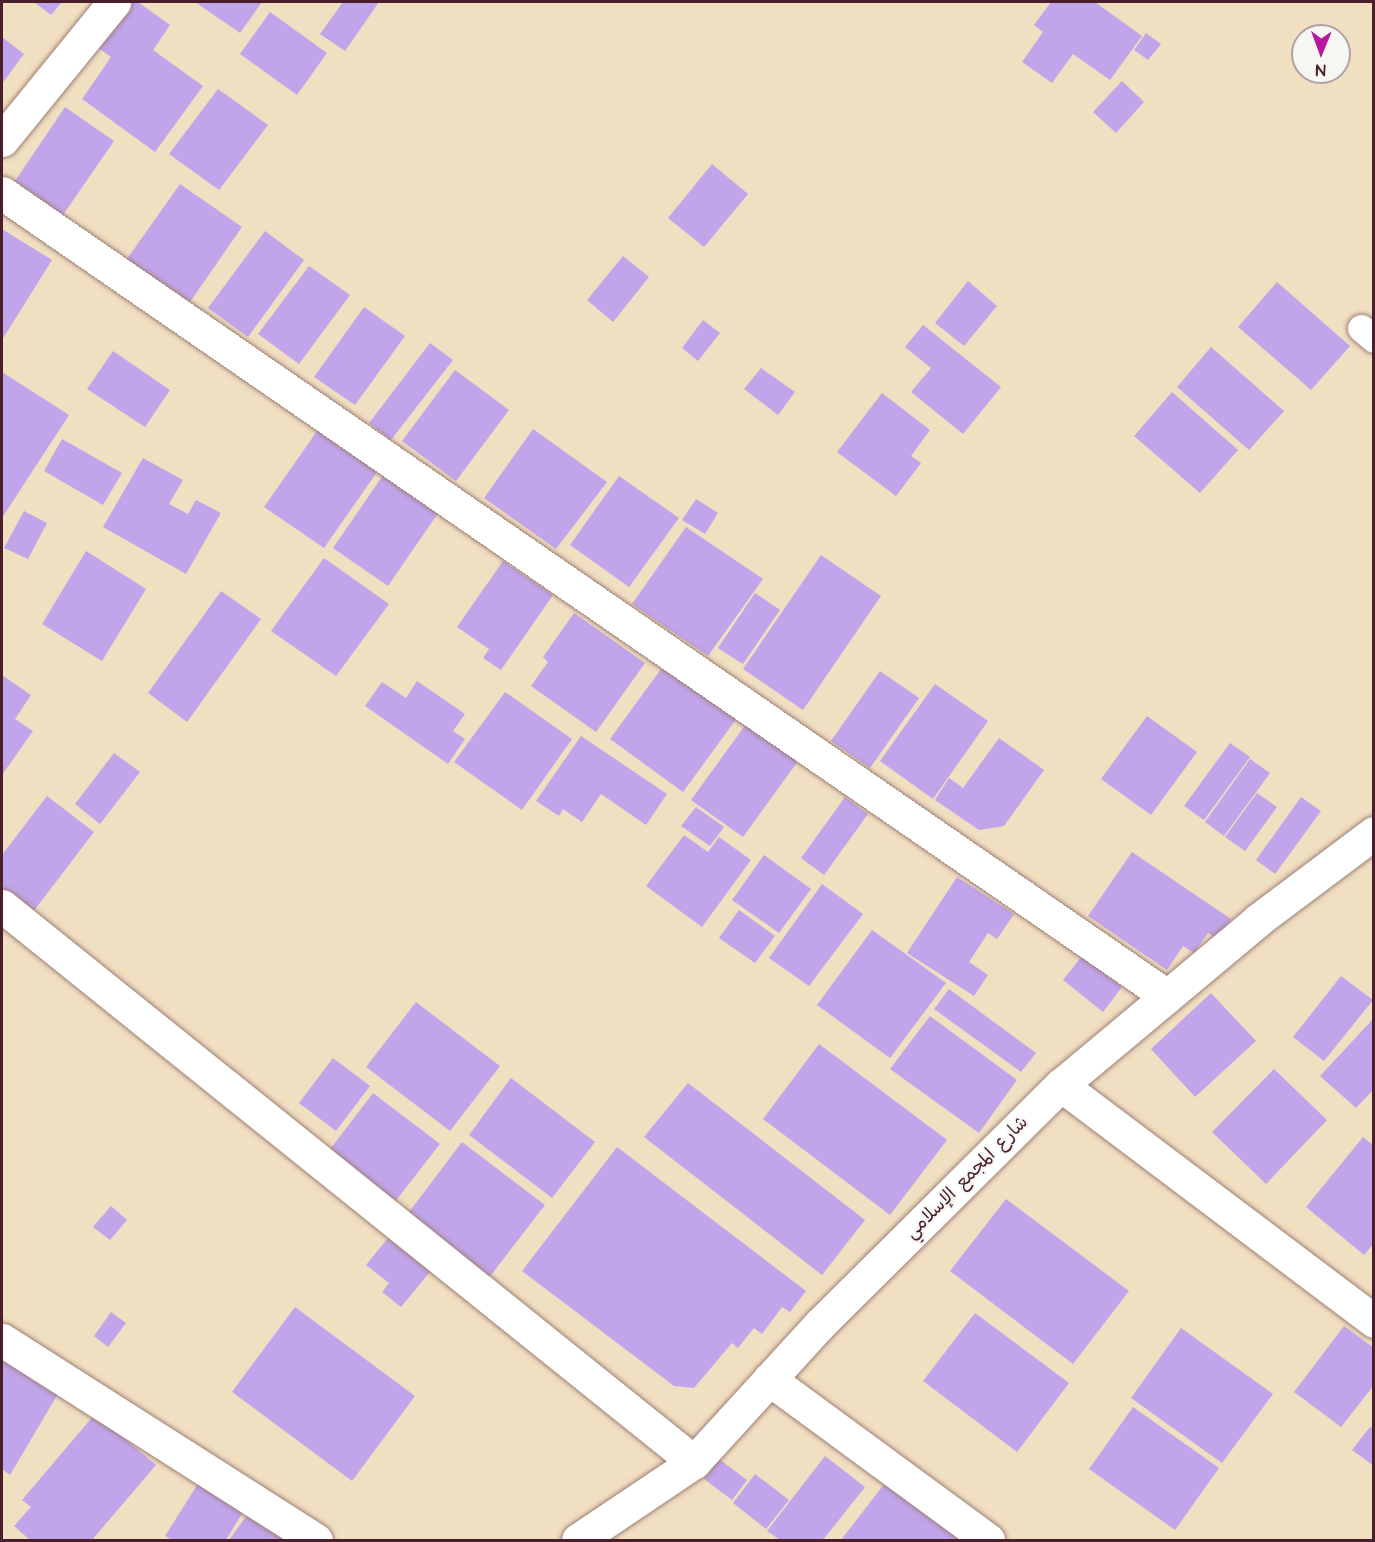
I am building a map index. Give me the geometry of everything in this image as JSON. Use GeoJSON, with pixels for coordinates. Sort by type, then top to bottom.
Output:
{"type":"FeatureCollection","features":[{"type":"Feature","properties":{"kind":"street"},"geometry":{"type":"LineString","coordinates":[[2,140],[114,2]]}},
{"type":"Feature","properties":{"kind":"street"},"geometry":{"type":"LineString","coordinates":[[2,194],[1167,996]]}},
{"type":"Feature","properties":{"kind":"street","name":"شارع المجمع الإسلامي"},"geometry":{"type":"LineString","coordinates":[[578,1540],[694,1462],[769,1379],[1061,1086],[1258,920],[1374,833]]}},
{"type":"Feature","properties":{"kind":"street"},"geometry":{"type":"LineString","coordinates":[[2,906],[694,1462]]}},
{"type":"Feature","properties":{"kind":"street"},"geometry":{"type":"LineString","coordinates":[[1061,1086],[1374,1321]]}},
{"type":"Feature","properties":{"kind":"street"},"geometry":{"type":"LineString","coordinates":[[2,1340],[316,1540]]}},
{"type":"Feature","properties":{"kind":"street"},"geometry":{"type":"LineString","coordinates":[[769,1379],[988,1540]]}},
{"type":"Feature","properties":{"kind":"building"},"geometry":{"type":"Polygon","coordinates":[[[34,2],[62,2],[51,15],[34,2]]]}},
{"type":"Feature","properties":{"kind":"building"},"geometry":{"type":"Polygon","coordinates":[[[130,2],[138,2],[170,25],[153,50],[203,86],[155,152],[82,99],[111,57],[97,47],[130,2]]]}},
{"type":"Feature","properties":{"kind":"building"},"geometry":{"type":"Polygon","coordinates":[[[195,2],[262,2],[240,33],[195,2]]]}},
{"type":"Feature","properties":{"kind":"building"},"geometry":{"type":"Polygon","coordinates":[[[343,2],[379,2],[345,51],[320,34],[343,2]]]}},
{"type":"Feature","properties":{"kind":"building"},"geometry":{"type":"Polygon","coordinates":[[[1051,2],[1095,2],[1142,36],[1110,80],[1073,54],[1052,83],[1022,62],[1043,32],[1034,25],[1051,2]]]}},
{"type":"Feature","properties":{"kind":"building"},"geometry":{"type":"Polygon","coordinates":[[[270,12],[327,53],[297,95],[240,54],[270,12]]]}},
{"type":"Feature","properties":{"kind":"building"},"geometry":{"type":"Polygon","coordinates":[[[1146,33],[1161,44],[1148,60],[1134,50],[1146,33]]]}},
{"type":"Feature","properties":{"kind":"building"},"geometry":{"type":"Polygon","coordinates":[[[2,37],[24,54],[2,84],[2,37]]]}},
{"type":"Feature","properties":{"kind":"building"},"geometry":{"type":"Polygon","coordinates":[[[1122,81],[1144,102],[1116,133],[1093,112],[1122,81]]]}},
{"type":"Feature","properties":{"kind":"building"},"geometry":{"type":"Polygon","coordinates":[[[218,89],[268,125],[219,190],[169,154],[218,89]]]}},
{"type":"Feature","properties":{"kind":"building"},"geometry":{"type":"Polygon","coordinates":[[[65,107],[114,141],[63,215],[15,181],[65,107]]]}},
{"type":"Feature","properties":{"kind":"building"},"geometry":{"type":"Polygon","coordinates":[[[712,164],[748,194],[704,247],[668,218],[712,164]]]}},
{"type":"Feature","properties":{"kind":"building"},"geometry":{"type":"Polygon","coordinates":[[[180,184],[242,227],[190,302],[127,259],[180,184]]]}},
{"type":"Feature","properties":{"kind":"building"},"geometry":{"type":"Polygon","coordinates":[[[2,229],[52,260],[2,340],[2,229]]]}},
{"type":"Feature","properties":{"kind":"building"},"geometry":{"type":"Polygon","coordinates":[[[265,231],[304,260],[248,337],[208,308],[265,231]]]}},
{"type":"Feature","properties":{"kind":"building"},"geometry":{"type":"Polygon","coordinates":[[[623,256],[649,277],[613,322],[587,300],[623,256]]]}},
{"type":"Feature","properties":{"kind":"building"},"geometry":{"type":"Polygon","coordinates":[[[309,266],[350,295],[299,364],[258,334],[309,266]]]}},
{"type":"Feature","properties":{"kind":"building"},"geometry":{"type":"Polygon","coordinates":[[[968,281],[997,306],[964,346],[935,323],[968,281]]]}},
{"type":"Feature","properties":{"kind":"building"},"geometry":{"type":"Polygon","coordinates":[[[1277,282],[1350,346],[1311,390],[1238,327],[1277,282]]]}},
{"type":"Feature","properties":{"kind":"building"},"geometry":{"type":"Polygon","coordinates":[[[364,307],[405,336],[355,405],[314,377],[364,307]]]}},
{"type":"Feature","properties":{"kind":"building"},"geometry":{"type":"Polygon","coordinates":[[[703,320],[720,333],[698,361],[682,348],[703,320]]]}},
{"type":"Feature","properties":{"kind":"building"},"geometry":{"type":"Polygon","coordinates":[[[923,325],[1001,387],[963,434],[911,392],[931,368],[905,347],[923,325]]]}},
{"type":"Feature","properties":{"kind":"building"},"geometry":{"type":"Polygon","coordinates":[[[430,343],[453,360],[391,440],[369,423],[430,343]]]}},
{"type":"Feature","properties":{"kind":"building"},"geometry":{"type":"Polygon","coordinates":[[[1211,347],[1284,411],[1249,450],[1177,387],[1211,347]]]}},
{"type":"Feature","properties":{"kind":"building"},"geometry":{"type":"Polygon","coordinates":[[[113,351],[170,390],[145,427],[87,389],[113,351]]]}},
{"type":"Feature","properties":{"kind":"building"},"geometry":{"type":"Polygon","coordinates":[[[761,368],[795,392],[778,415],[744,389],[761,368]]]}},
{"type":"Feature","properties":{"kind":"building"},"geometry":{"type":"Polygon","coordinates":[[[455,370],[509,410],[456,481],[402,441],[455,370]]]}},
{"type":"Feature","properties":{"kind":"building"},"geometry":{"type":"Polygon","coordinates":[[[2,372],[69,415],[2,518],[2,372]]]}},
{"type":"Feature","properties":{"kind":"building"},"geometry":{"type":"Polygon","coordinates":[[[1172,392],[1238,450],[1200,493],[1134,436],[1172,392]]]}},
{"type":"Feature","properties":{"kind":"building"},"geometry":{"type":"Polygon","coordinates":[[[882,393],[930,430],[911,456],[921,463],[896,496],[837,452],[882,393]]]}},
{"type":"Feature","properties":{"kind":"building"},"geometry":{"type":"Polygon","coordinates":[[[322,424],[382,465],[324,548],[264,507],[322,424]]]}},
{"type":"Feature","properties":{"kind":"building"},"geometry":{"type":"Polygon","coordinates":[[[533,429],[607,482],[556,549],[484,498],[533,429]]]}},
{"type":"Feature","properties":{"kind":"building"},"geometry":{"type":"Polygon","coordinates":[[[62,439],[122,473],[103,505],[44,471],[62,439]]]}},
{"type":"Feature","properties":{"kind":"building"},"geometry":{"type":"Polygon","coordinates":[[[143,458],[183,480],[169,504],[188,514],[196,500],[221,513],[186,574],[103,527],[143,458]]]}},
{"type":"Feature","properties":{"kind":"building"},"geometry":{"type":"Polygon","coordinates":[[[388,468],[443,506],[388,586],[333,548],[388,468]]]}},
{"type":"Feature","properties":{"kind":"building"},"geometry":{"type":"Polygon","coordinates":[[[619,476],[679,518],[629,587],[570,545],[619,476]]]}},
{"type":"Feature","properties":{"kind":"building"},"geometry":{"type":"Polygon","coordinates":[[[696,499],[718,513],[705,534],[682,520],[696,499]]]}},
{"type":"Feature","properties":{"kind":"building"},"geometry":{"type":"Polygon","coordinates":[[[24,511],[47,523],[28,559],[4,548],[24,511]]]}},
{"type":"Feature","properties":{"kind":"building"},"geometry":{"type":"Polygon","coordinates":[[[686,527],[763,579],[708,656],[632,604],[686,527]]]}},
{"type":"Feature","properties":{"kind":"building"},"geometry":{"type":"Polygon","coordinates":[[[86,551],[146,589],[102,661],[42,624],[86,551]]]}},
{"type":"Feature","properties":{"kind":"building"},"geometry":{"type":"Polygon","coordinates":[[[821,555],[881,596],[803,710],[743,669],[821,555]]]}},
{"type":"Feature","properties":{"kind":"building"},"geometry":{"type":"Polygon","coordinates":[[[324,558],[389,604],[336,676],[271,631],[324,558]]]}},
{"type":"Feature","properties":{"kind":"building"},"geometry":{"type":"Polygon","coordinates":[[[503,561],[553,595],[501,670],[483,658],[489,649],[457,627],[503,561]]]}},
{"type":"Feature","properties":{"kind":"building"},"geometry":{"type":"Polygon","coordinates":[[[221,591],[261,619],[187,722],[148,693],[221,591]]]}},
{"type":"Feature","properties":{"kind":"building"},"geometry":{"type":"Polygon","coordinates":[[[755,593],[780,610],[743,664],[718,648],[755,593]]]}},
{"type":"Feature","properties":{"kind":"building"},"geometry":{"type":"Polygon","coordinates":[[[574,613],[645,663],[596,732],[531,686],[548,662],[543,657],[574,613]]]}},
{"type":"Feature","properties":{"kind":"building"},"geometry":{"type":"Polygon","coordinates":[[[664,665],[737,718],[683,792],[610,739],[664,665]]]}},
{"type":"Feature","properties":{"kind":"building"},"geometry":{"type":"Polygon","coordinates":[[[880,671],[919,698],[870,768],[831,741],[880,671]]]}},
{"type":"Feature","properties":{"kind":"building"},"geometry":{"type":"Polygon","coordinates":[[[2,675],[31,695],[15,719],[33,731],[2,775],[2,675]]]}},
{"type":"Feature","properties":{"kind":"building"},"geometry":{"type":"Polygon","coordinates":[[[417,681],[465,714],[453,731],[465,739],[448,764],[365,706],[382,682],[406,698],[417,681]]]}},
{"type":"Feature","properties":{"kind":"building"},"geometry":{"type":"Polygon","coordinates":[[[935,684],[988,721],[933,799],[880,761],[935,684]]]}},
{"type":"Feature","properties":{"kind":"building"},"geometry":{"type":"Polygon","coordinates":[[[505,692],[572,739],[522,810],[454,762],[505,692]]]}},
{"type":"Feature","properties":{"kind":"building"},"geometry":{"type":"Polygon","coordinates":[[[1147,716],[1197,752],[1151,815],[1101,779],[1147,716]]]}},
{"type":"Feature","properties":{"kind":"building"},"geometry":{"type":"Polygon","coordinates":[[[749,720],[801,757],[743,837],[691,800],[749,720]]]}},
{"type":"Feature","properties":{"kind":"building"},"geometry":{"type":"Polygon","coordinates":[[[581,736],[667,794],[646,825],[601,794],[582,822],[563,809],[559,816],[536,801],[581,736]]]}},
{"type":"Feature","properties":{"kind":"building"},"geometry":{"type":"Polygon","coordinates":[[[999,738],[1044,770],[1004,826],[979,830],[935,800],[949,778],[963,788],[999,738]]]}},
{"type":"Feature","properties":{"kind":"building"},"geometry":{"type":"Polygon","coordinates":[[[1230,743],[1250,757],[1204,820],[1184,806],[1230,743]]]}},
{"type":"Feature","properties":{"kind":"building"},"geometry":{"type":"Polygon","coordinates":[[[114,753],[140,772],[100,824],[75,804],[114,753]]]}},
{"type":"Feature","properties":{"kind":"building"},"geometry":{"type":"Polygon","coordinates":[[[1250,759],[1270,773],[1224,836],[1205,822],[1250,759]]]}},
{"type":"Feature","properties":{"kind":"building"},"geometry":{"type":"Polygon","coordinates":[[[1257,793],[1277,807],[1245,851],[1225,837],[1257,793]]]}},
{"type":"Feature","properties":{"kind":"building"},"geometry":{"type":"Polygon","coordinates":[[[47,796],[94,832],[33,912],[2,888],[2,855],[47,796]]]}},
{"type":"Feature","properties":{"kind":"building"},"geometry":{"type":"Polygon","coordinates":[[[845,797],[868,814],[824,875],[801,858],[845,797]]]}},
{"type":"Feature","properties":{"kind":"building"},"geometry":{"type":"Polygon","coordinates":[[[1301,797],[1321,811],[1275,874],[1256,860],[1301,797]]]}},
{"type":"Feature","properties":{"kind":"building"},"geometry":{"type":"Polygon","coordinates":[[[696,807],[724,827],[710,846],[681,826],[696,807]]]}},
{"type":"Feature","properties":{"kind":"building"},"geometry":{"type":"Polygon","coordinates":[[[684,835],[708,852],[719,837],[751,860],[702,927],[646,886],[684,835]]]}},
{"type":"Feature","properties":{"kind":"building"},"geometry":{"type":"Polygon","coordinates":[[[1132,852],[1231,919],[1218,939],[1208,933],[1194,953],[1183,946],[1167,970],[1088,916],[1132,852]]]}},
{"type":"Feature","properties":{"kind":"building"},"geometry":{"type":"Polygon","coordinates":[[[764,855],[811,889],[779,933],[732,900],[764,855]]]}},
{"type":"Feature","properties":{"kind":"building"},"geometry":{"type":"Polygon","coordinates":[[[957,877],[1014,914],[997,939],[988,933],[969,962],[988,975],[974,996],[907,953],[957,877]]]}},
{"type":"Feature","properties":{"kind":"building"},"geometry":{"type":"Polygon","coordinates":[[[822,884],[863,914],[809,986],[769,958],[822,884]]]}},
{"type":"Feature","properties":{"kind":"building"},"geometry":{"type":"Polygon","coordinates":[[[739,910],[775,936],[755,963],[719,938],[739,910]]]}},
{"type":"Feature","properties":{"kind":"building"},"geometry":{"type":"Polygon","coordinates":[[[872,930],[946,983],[890,1058],[817,1005],[872,930]]]}},
{"type":"Feature","properties":{"kind":"building"},"geometry":{"type":"Polygon","coordinates":[[[1082,956],[1122,987],[1103,1012],[1063,980],[1082,956]]]}},
{"type":"Feature","properties":{"kind":"building"},"geometry":{"type":"Polygon","coordinates":[[[1341,976],[1373,1000],[1324,1061],[1293,1037],[1341,976]]]}},
{"type":"Feature","properties":{"kind":"building"},"geometry":{"type":"Polygon","coordinates":[[[949,989],[1036,1053],[1021,1072],[934,1009],[949,989]]]}},
{"type":"Feature","properties":{"kind":"building"},"geometry":{"type":"Polygon","coordinates":[[[1211,993],[1256,1041],[1195,1097],[1151,1049],[1211,993]]]}},
{"type":"Feature","properties":{"kind":"building"},"geometry":{"type":"Polygon","coordinates":[[[416,1002],[500,1066],[450,1131],[366,1067],[416,1002]]]}},
{"type":"Feature","properties":{"kind":"building"},"geometry":{"type":"Polygon","coordinates":[[[930,1016],[1017,1080],[979,1133],[890,1069],[930,1016]]]}},
{"type":"Feature","properties":{"kind":"building"},"geometry":{"type":"Polygon","coordinates":[[[1374,1018],[1374,1089],[1356,1108],[1320,1076],[1374,1018]]]}},
{"type":"Feature","properties":{"kind":"building"},"geometry":{"type":"Polygon","coordinates":[[[819,1044],[947,1140],[890,1215],[763,1119],[819,1044]]]}},
{"type":"Feature","properties":{"kind":"building"},"geometry":{"type":"Polygon","coordinates":[[[333,1058],[370,1086],[336,1131],[299,1103],[333,1058]]]}},
{"type":"Feature","properties":{"kind":"building"},"geometry":{"type":"Polygon","coordinates":[[[1274,1069],[1327,1120],[1266,1184],[1212,1132],[1274,1069]]]}},
{"type":"Feature","properties":{"kind":"building"},"geometry":{"type":"Polygon","coordinates":[[[511,1078],[595,1142],[552,1198],[469,1135],[511,1078]]]}},
{"type":"Feature","properties":{"kind":"building"},"geometry":{"type":"Polygon","coordinates":[[[688,1083],[865,1220],[822,1275],[644,1137],[688,1083]]]}},
{"type":"Feature","properties":{"kind":"building"},"geometry":{"type":"Polygon","coordinates":[[[373,1093],[440,1144],[394,1203],[328,1152],[373,1093]]]}},
{"type":"Feature","properties":{"kind":"building"},"geometry":{"type":"Polygon","coordinates":[[[1363,1137],[1374,1146],[1374,1243],[1364,1255],[1306,1207],[1363,1137]]]}},
{"type":"Feature","properties":{"kind":"building"},"geometry":{"type":"Polygon","coordinates":[[[462,1142],[545,1205],[488,1279],[406,1216],[462,1142]]]}},
{"type":"Feature","properties":{"kind":"building"},"geometry":{"type":"Polygon","coordinates":[[[617,1147],[806,1291],[790,1312],[782,1307],[762,1334],[754,1328],[738,1348],[732,1343],[694,1388],[674,1386],[522,1271],[617,1147]]]}},
{"type":"Feature","properties":{"kind":"building"},"geometry":{"type":"Polygon","coordinates":[[[1006,1199],[1129,1291],[1073,1364],[950,1271],[1006,1199]]]}},
{"type":"Feature","properties":{"kind":"building"},"geometry":{"type":"Polygon","coordinates":[[[111,1206],[127,1220],[110,1240],[93,1227],[111,1206]]]}},
{"type":"Feature","properties":{"kind":"building"},"geometry":{"type":"Polygon","coordinates":[[[388,1238],[430,1272],[401,1307],[382,1292],[389,1283],[366,1265],[388,1238]]]}},
{"type":"Feature","properties":{"kind":"building"},"geometry":{"type":"Polygon","coordinates":[[[295,1307],[415,1396],[352,1481],[232,1392],[295,1307]]]}},
{"type":"Feature","properties":{"kind":"building"},"geometry":{"type":"Polygon","coordinates":[[[111,1312],[126,1323],[108,1347],[94,1336],[111,1312]]]}},
{"type":"Feature","properties":{"kind":"building"},"geometry":{"type":"Polygon","coordinates":[[[975,1313],[1069,1383],[1017,1452],[923,1381],[975,1313]]]}},
{"type":"Feature","properties":{"kind":"building"},"geometry":{"type":"Polygon","coordinates":[[[1344,1326],[1374,1348],[1374,1385],[1341,1427],[1294,1392],[1344,1326]]]}},
{"type":"Feature","properties":{"kind":"building"},"geometry":{"type":"Polygon","coordinates":[[[1181,1328],[1273,1394],[1222,1463],[1131,1398],[1181,1328]]]}},
{"type":"Feature","properties":{"kind":"building"},"geometry":{"type":"Polygon","coordinates":[[[2,1352],[62,1387],[10,1475],[2,1469],[2,1352]]]}},
{"type":"Feature","properties":{"kind":"building"},"geometry":{"type":"Polygon","coordinates":[[[1133,1407],[1219,1468],[1175,1530],[1089,1469],[1133,1407]]]}},
{"type":"Feature","properties":{"kind":"building"},"geometry":{"type":"Polygon","coordinates":[[[95,1414],[156,1465],[92,1540],[30,1540],[14,1526],[31,1507],[22,1500],[95,1414]]]}},
{"type":"Feature","properties":{"kind":"building"},"geometry":{"type":"Polygon","coordinates":[[[1370,1427],[1374,1429],[1374,1466],[1352,1450],[1370,1427]]]}},
{"type":"Feature","properties":{"kind":"building"},"geometry":{"type":"Polygon","coordinates":[[[825,1456],[865,1487],[823,1540],[780,1540],[767,1531],[825,1456]]]}},
{"type":"Feature","properties":{"kind":"building"},"geometry":{"type":"Polygon","coordinates":[[[719,1459],[747,1480],[732,1500],[704,1479],[719,1459]]]}},
{"type":"Feature","properties":{"kind":"building"},"geometry":{"type":"Polygon","coordinates":[[[755,1474],[789,1500],[766,1529],[733,1503],[755,1474]]]}},
{"type":"Feature","properties":{"kind":"building"},"geometry":{"type":"Polygon","coordinates":[[[201,1479],[246,1507],[226,1540],[172,1540],[165,1536],[201,1479]]]}},
{"type":"Feature","properties":{"kind":"building"},"geometry":{"type":"Polygon","coordinates":[[[885,1483],[962,1540],[841,1540],[885,1483]]]}},
{"type":"Feature","properties":{"kind":"building"},"geometry":{"type":"Polygon","coordinates":[[[255,1504],[306,1540],[229,1540],[255,1504]]]}}]}
